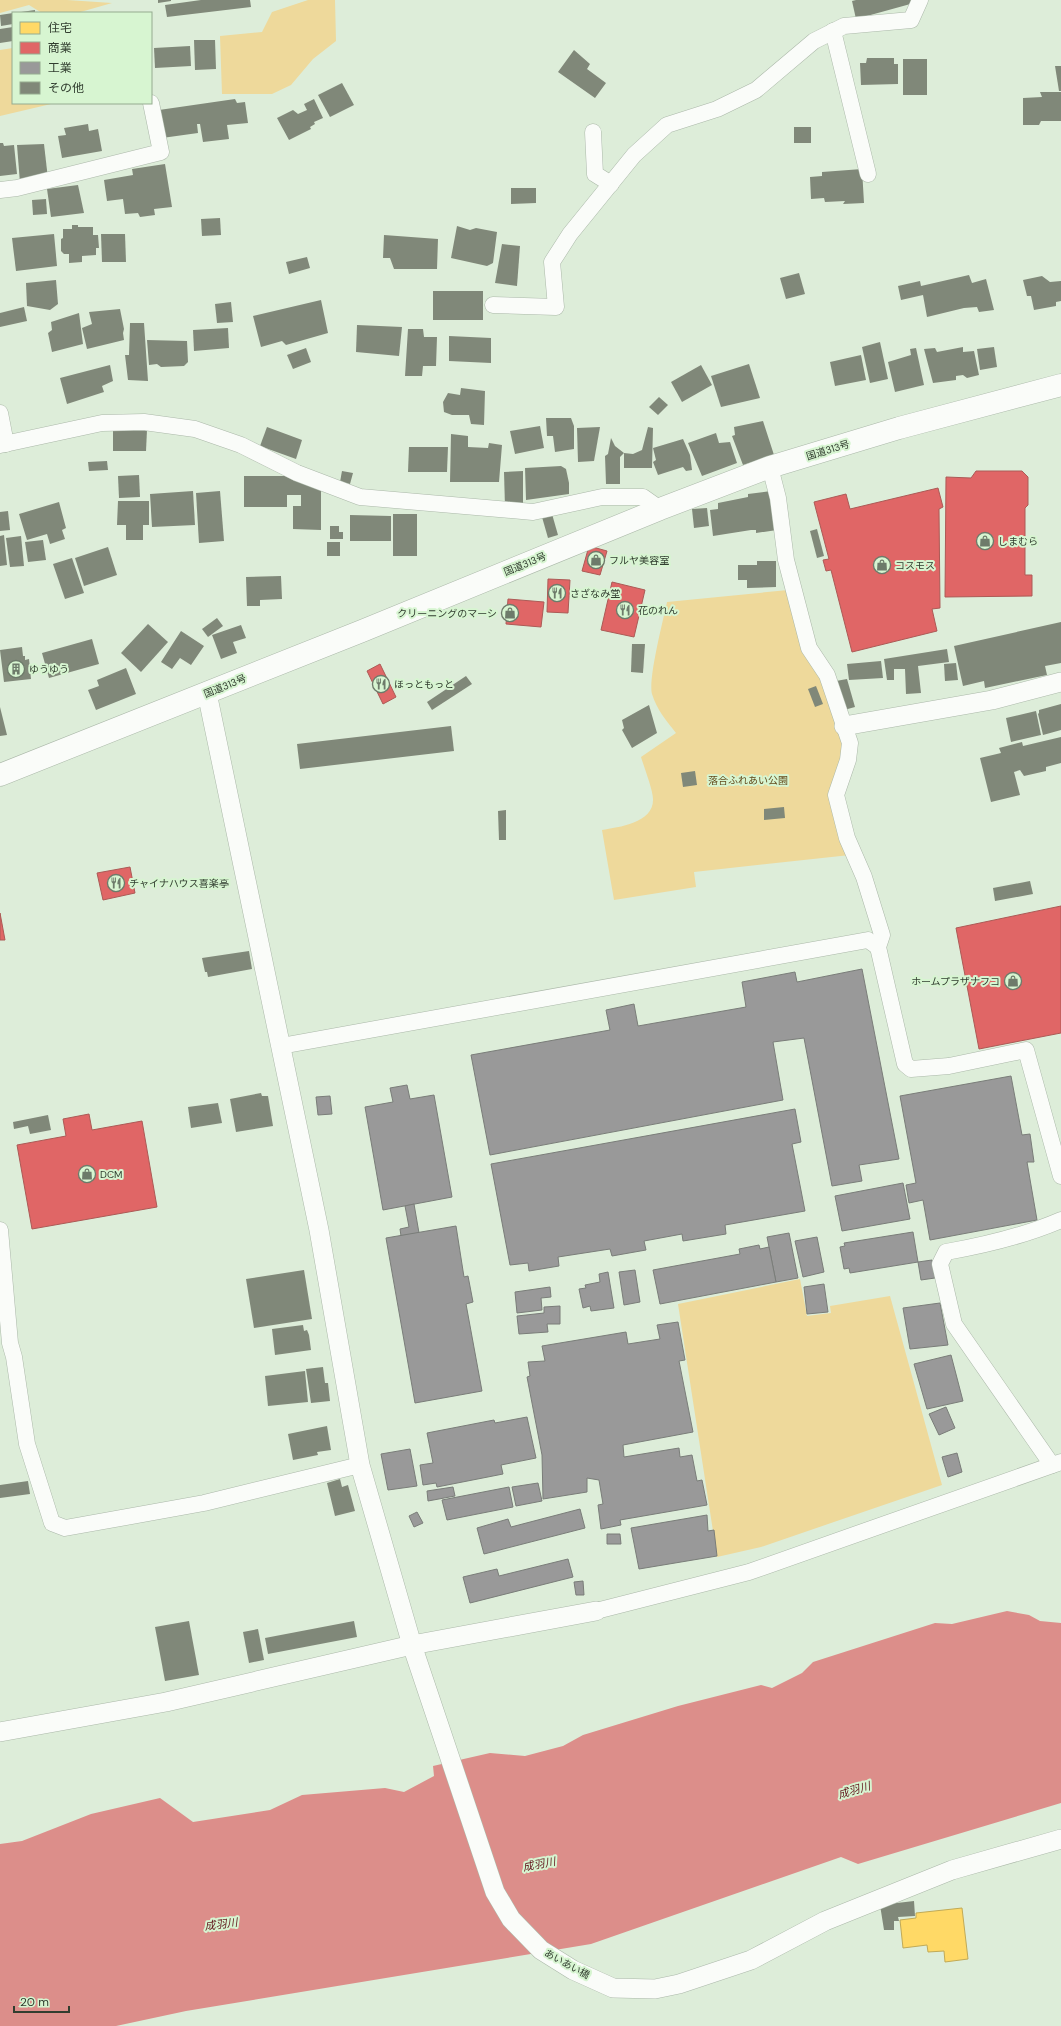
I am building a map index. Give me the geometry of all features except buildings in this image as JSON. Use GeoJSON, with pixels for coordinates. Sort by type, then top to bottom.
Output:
{"type":"FeatureCollection","features":[{"type":"Feature","properties":{"kind":"highway","name":"国道313号"},"geometry":{"type":"LineString","coordinates":[[0,775],[207,693],[660,509],[770,467],[898,428],[1061,385]]}},
{"type":"Feature","properties":{"kind":"street"},"geometry":{"type":"LineString","coordinates":[[493,305],[556,307],[552,262],[570,234],[634,155],[667,125],[717,109],[756,90],[814,41],[844,26],[911,20],[920,0]]}},
{"type":"Feature","properties":{"kind":"street"},"geometry":{"type":"LineString","coordinates":[[833,32],[868,174]]}},
{"type":"Feature","properties":{"kind":"street"},"geometry":{"type":"LineString","coordinates":[[0,190],[16,188],[161,152],[151,104]]}},
{"type":"Feature","properties":{"kind":"street"},"geometry":{"type":"LineString","coordinates":[[593,132],[595,174],[610,184]]}},
{"type":"Feature","properties":{"kind":"street"},"geometry":{"type":"LineString","coordinates":[[0,413],[3,445],[102,423],[144,422],[195,429],[241,445],[298,473],[360,496],[533,512],[602,496],[643,497],[660,509]]}},
{"type":"Feature","properties":{"kind":"street"},"geometry":{"type":"LineString","coordinates":[[770,467],[778,498],[786,560],[809,648],[827,675],[850,743],[848,760],[836,795],[847,838],[864,877],[882,935],[878,947],[905,1064],[911,1069],[949,1066],[1026,1050],[1061,1176]]}},
{"type":"Feature","properties":{"kind":"street"},"geometry":{"type":"LineString","coordinates":[[844,726],[992,700],[1061,682]]}},
{"type":"Feature","properties":{"kind":"street","name":"あいあい橋"},"geometry":{"type":"LineString","coordinates":[[207,693],[319,1230],[360,1465],[414,1652],[495,1892],[511,1919],[541,1950],[573,1970],[613,1988],[655,1988],[679,1984],[751,1960],[825,1921],[952,1870],[1061,1839]]}},
{"type":"Feature","properties":{"kind":"street"},"geometry":{"type":"LineString","coordinates":[[281,1046],[868,940],[878,947]]}},
{"type":"Feature","properties":{"kind":"street"},"geometry":{"type":"LineString","coordinates":[[0,1732],[166,1702],[414,1652],[596,1611],[749,1572],[1057,1463],[954,1324],[940,1264],[946,1252],[987,1245],[1042,1228],[1061,1220]]}},
{"type":"Feature","properties":{"kind":"street"},"geometry":{"type":"LineString","coordinates":[[0,1230],[10,1343],[14,1357],[27,1444],[52,1523],[65,1528],[152,1513],[204,1503],[360,1465]]}},
{"type":"Feature","properties":{"kind":"green space"},"geometry":{"type":"Polygon","coordinates":[[[0,0],[67,0],[112,3],[80,12],[40,12],[29,5],[0,13],[0,0]]]}},
{"type":"Feature","properties":{"kind":"green space"},"geometry":{"type":"Polygon","coordinates":[[[308,0],[335,0],[336,41],[313,59],[291,85],[272,94],[222,94],[220,36],[262,32],[272,12],[308,0]]]}},
{"type":"Feature","properties":{"kind":"green space"},"geometry":{"type":"Polygon","coordinates":[[[12,48],[12,104],[51,104],[0,116],[0,50],[12,48]]]}},
{"type":"Feature","properties":{"kind":"green space","name":"落合ふれあい公園"},"geometry":{"type":"Polygon","coordinates":[[[788,590],[844,740],[844,758],[833,792],[850,855],[694,872],[696,887],[614,900],[602,830],[626,825],[642,819],[648,814],[652,807],[653,795],[641,757],[676,733],[656,705],[651,687],[659,636],[667,602],[788,590]]]}},
{"type":"Feature","properties":{"kind":"green space"},"geometry":{"type":"Polygon","coordinates":[[[800,1279],[807,1316],[831,1313],[830,1306],[890,1296],[942,1485],[761,1547],[717,1557],[678,1304],[800,1279]]]}},
{"type":"Feature","properties":{"kind":"water","name":"成羽川"},"geometry":{"type":"Polygon","coordinates":[[[1007,1611],[1029,1615],[1040,1621],[1061,1623],[1061,1803],[858,1864],[841,1857],[591,1944],[186,2011],[116,2026],[0,2026],[0,1844],[22,1841],[91,1814],[160,1798],[193,1822],[270,1810],[302,1795],[385,1788],[404,1792],[434,1776],[433,1766],[490,1753],[525,1756],[563,1746],[583,1735],[678,1706],[761,1685],[772,1688],[802,1673],[813,1662],[935,1623],[952,1624],[1007,1611]]]}},
{"type":"Feature","properties":{"kind":"place","name":"しまむら"},"geometry":{"type":"Point","coordinates":[985,541]}},
{"type":"Feature","properties":{"kind":"place","name":"フルヤ美容室"},"geometry":{"type":"Point","coordinates":[596,560]}},
{"type":"Feature","properties":{"kind":"place","name":"コスモス"},"geometry":{"type":"Point","coordinates":[882,565]}},
{"type":"Feature","properties":{"kind":"place","name":"さざなみ堂"},"geometry":{"type":"Point","coordinates":[557,593]}},
{"type":"Feature","properties":{"kind":"place","name":"花のれん"},"geometry":{"type":"Point","coordinates":[625,610]}},
{"type":"Feature","properties":{"kind":"place","name":"クリーニングのマーシ"},"geometry":{"type":"Point","coordinates":[510,613]}},
{"type":"Feature","properties":{"kind":"place","name":"ゆうゆう"},"geometry":{"type":"Point","coordinates":[16,669]}},
{"type":"Feature","properties":{"kind":"place","name":"ほっともっと"},"geometry":{"type":"Point","coordinates":[381,684]}},
{"type":"Feature","properties":{"kind":"place","name":"チャイナハウス喜楽亭"},"geometry":{"type":"Point","coordinates":[116,883]}},
{"type":"Feature","properties":{"kind":"place","name":"ホームプラザナフコ"},"geometry":{"type":"Point","coordinates":[1013,981]}},
{"type":"Feature","properties":{"kind":"place","name":"DCM"},"geometry":{"type":"Point","coordinates":[87,1174]}}]}
